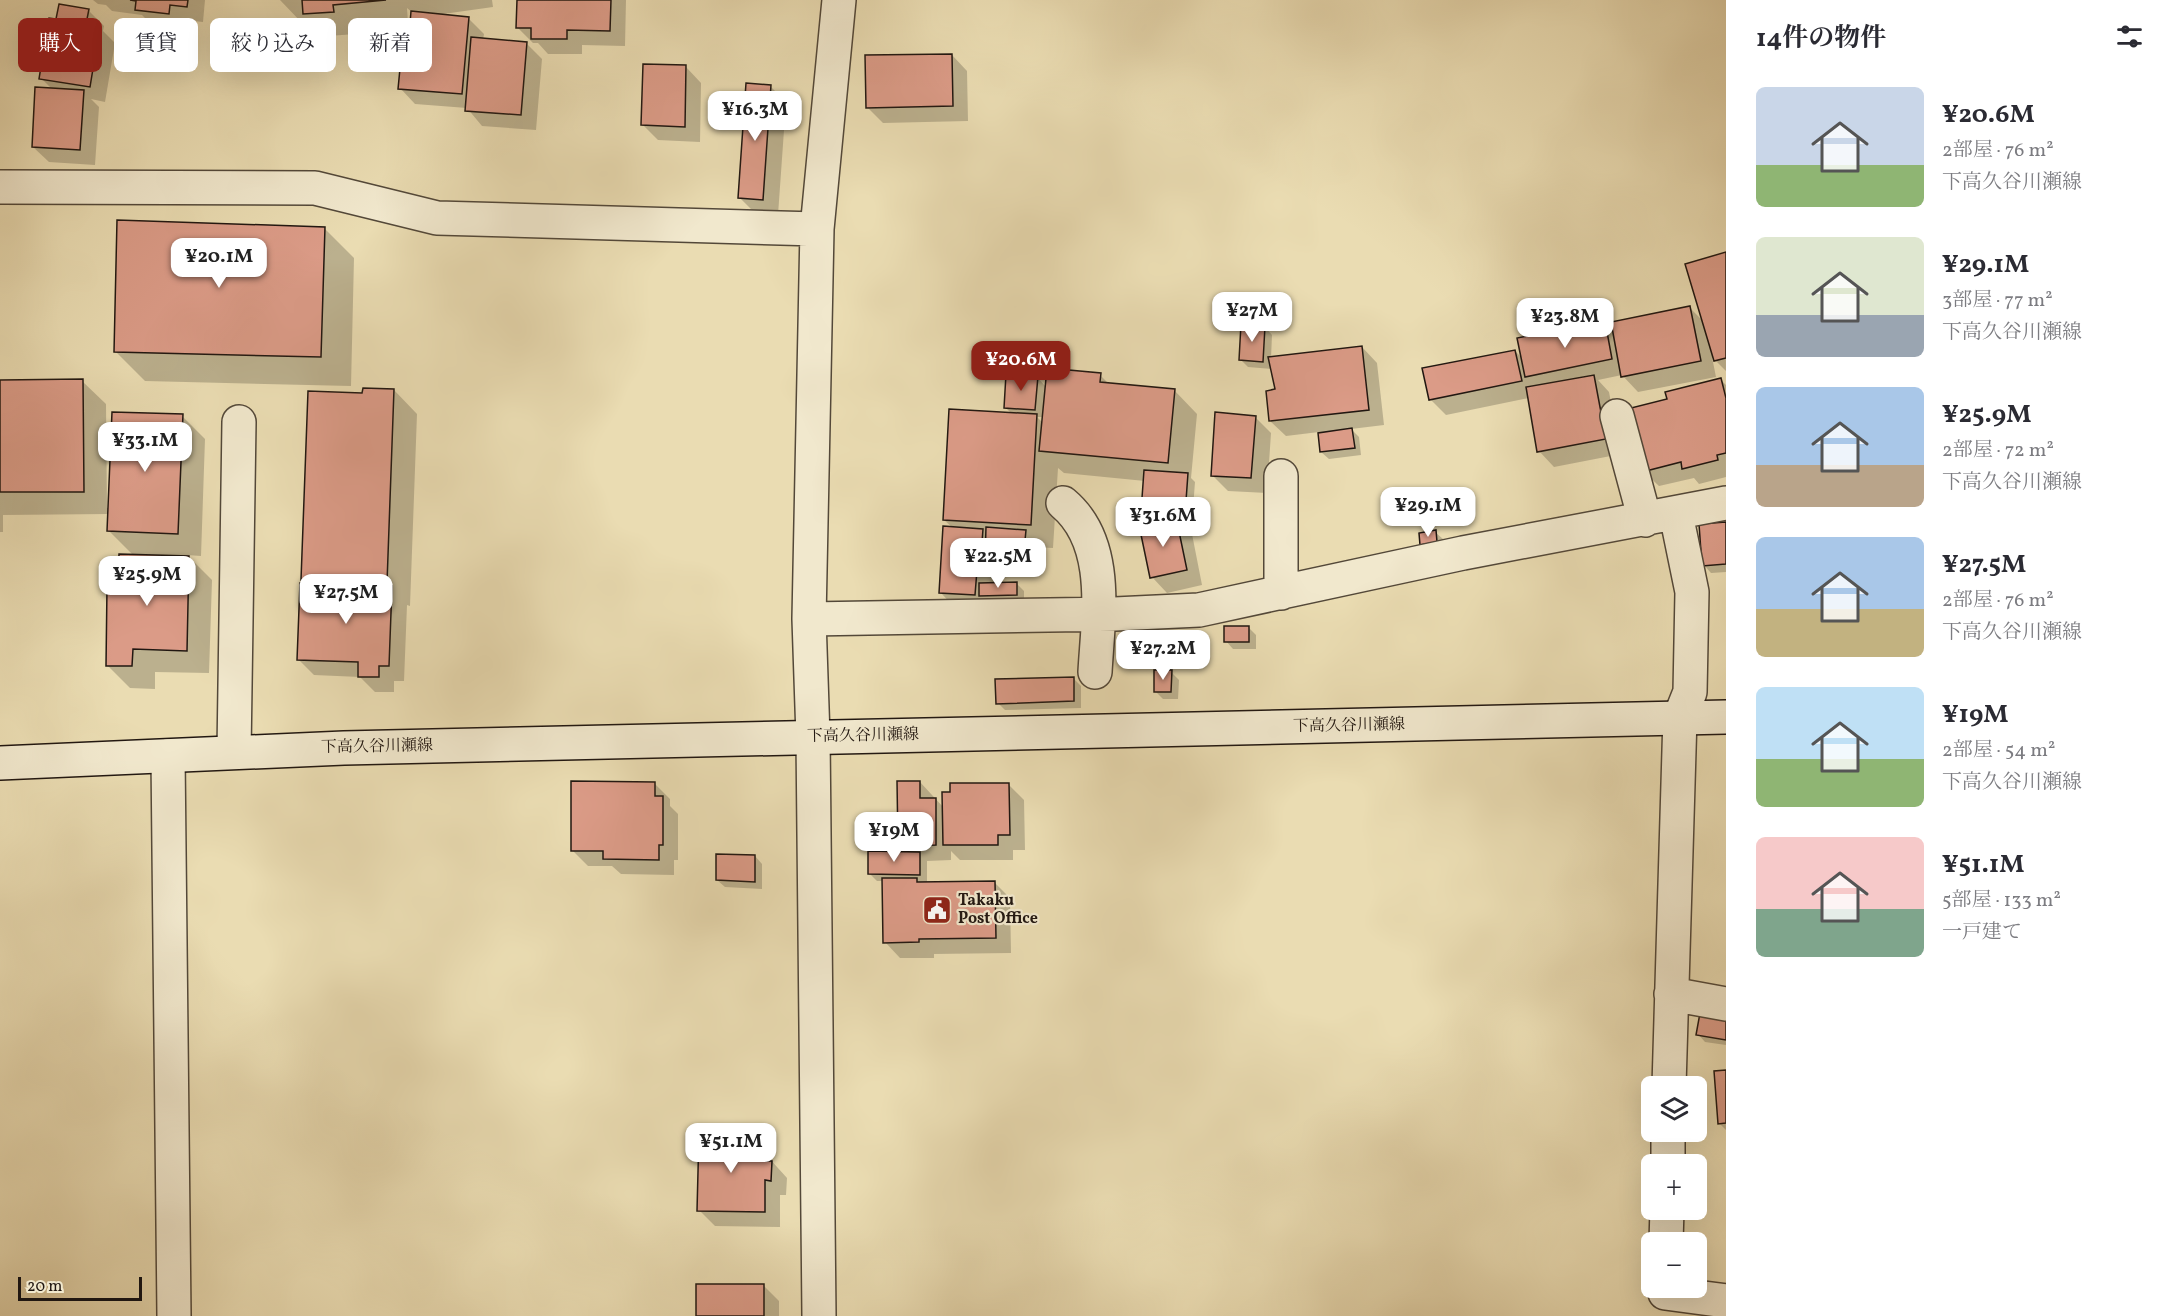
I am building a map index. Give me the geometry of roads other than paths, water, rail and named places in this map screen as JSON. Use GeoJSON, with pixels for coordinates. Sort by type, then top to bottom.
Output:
{"type":"FeatureCollection","features":[{"type":"Feature","properties":{"kind":"street"},"geometry":{"type":"LineString","coordinates":[[819,1316],[813,737],[809,619],[817,229],[839,0]]}},
{"type":"Feature","properties":{"kind":"street"},"geometry":{"type":"LineString","coordinates":[[0,187],[315,188],[437,218],[817,229]]}},
{"type":"Feature","properties":{"kind":"street"},"geometry":{"type":"LineString","coordinates":[[1617,416],[1692,592],[1690,692],[1680,717],[1669,1076]]}},
{"type":"Feature","properties":{"kind":"street"},"geometry":{"type":"LineString","coordinates":[[234,752],[239,422]]}},
{"type":"Feature","properties":{"kind":"street"},"geometry":{"type":"LineString","coordinates":[[1281,476],[1281,593]]}},
{"type":"Feature","properties":{"kind":"street"},"geometry":{"type":"LineString","coordinates":[[1063,503],[1076,514],[1088,536],[1098,580],[1095,672]]}},
{"type":"Feature","properties":{"kind":"street"},"geometry":{"type":"LineString","coordinates":[[809,619],[1200,610],[1463,554],[1726,503]]}},
{"type":"Feature","properties":{"kind":"street","name":"下高久谷川瀬線"},"geometry":{"type":"LineString","coordinates":[[0,763],[234,752],[1726,717]]}},
{"type":"Feature","properties":{"kind":"street"},"geometry":{"type":"LineString","coordinates":[[168,756],[174,1316]]}},
{"type":"Feature","properties":{"kind":"street"},"geometry":{"type":"LineString","coordinates":[[1671,994],[1726,1004]]}},
{"type":"Feature","properties":{"kind":"street"},"geometry":{"type":"LineString","coordinates":[[1665,1299],[1726,1301]]}},
{"type":"Feature","properties":{"kind":"place","name":"Takaku Post Office"},"geometry":{"type":"Point","coordinates":[937,910]}}]}
